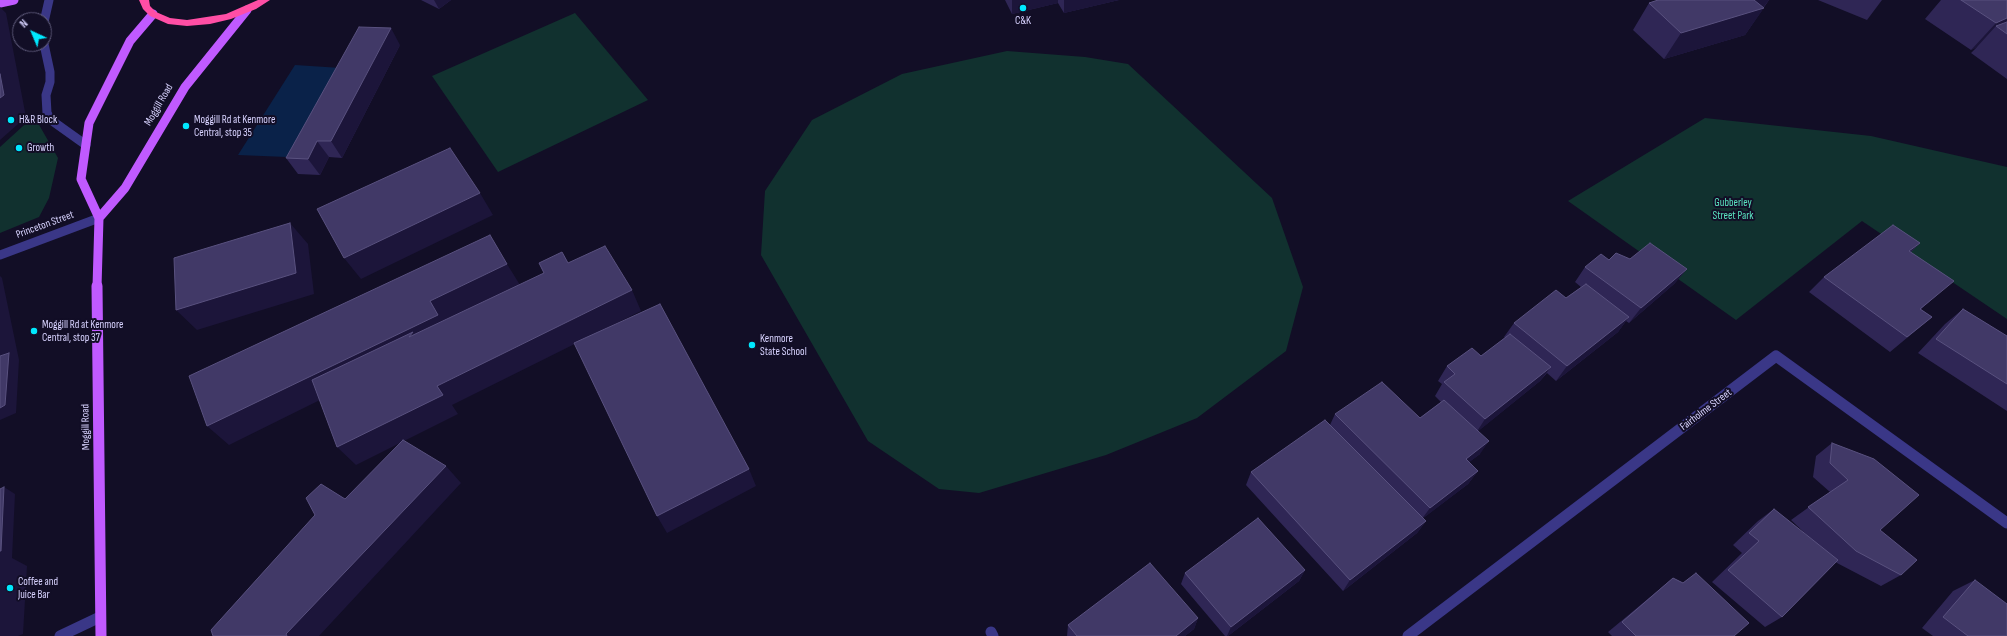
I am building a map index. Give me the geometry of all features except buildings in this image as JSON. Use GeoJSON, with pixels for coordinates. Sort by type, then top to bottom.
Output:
{"type":"FeatureCollection","features":[{"type":"Feature","properties":{"kind":"highway"},"geometry":{"type":"LineString","coordinates":[[144,0],[146,7],[153,14],[168,21],[187,23],[210,21],[248,10],[265,0]]}},
{"type":"Feature","properties":{"kind":"main road"},"geometry":{"type":"LineString","coordinates":[[0,3],[14,0]]}},
{"type":"Feature","properties":{"kind":"main road","name":"Moggill Road"},"geometry":{"type":"LineString","coordinates":[[99,218],[125,188],[185,87],[248,10]]}},
{"type":"Feature","properties":{"kind":"main road","name":"Moggill Road"},"geometry":{"type":"LineString","coordinates":[[101,636],[97,283],[99,218],[81,179],[90,123],[130,41],[153,14]]}},
{"type":"Feature","properties":{"kind":"street"},"geometry":{"type":"LineString","coordinates":[[46,12],[49,0]]}},
{"type":"Feature","properties":{"kind":"street"},"geometry":{"type":"LineString","coordinates":[[46,52],[50,72],[50,82],[46,95],[47,113],[51,120],[86,145]]}},
{"type":"Feature","properties":{"kind":"street","name":"Princeton Street"},"geometry":{"type":"LineString","coordinates":[[0,255],[99,218]]}},
{"type":"Feature","properties":{"kind":"street","name":"Fairholme Street"},"geometry":{"type":"LineString","coordinates":[[1408,636],[1776,356],[2007,523]]}},
{"type":"Feature","properties":{"kind":"street"},"geometry":{"type":"LineString","coordinates":[[60,636],[100,617]]}},
{"type":"Feature","properties":{"kind":"green space"},"geometry":{"type":"Polygon","coordinates":[[[575,13],[648,100],[498,172],[432,76],[575,13]]]}},
{"type":"Feature","properties":{"kind":"green space"},"geometry":{"type":"Polygon","coordinates":[[[1007,51],[1085,57],[1128,64],[1272,198],[1303,287],[1286,351],[1197,418],[1106,455],[979,493],[939,489],[868,441],[761,255],[765,191],[812,120],[902,74],[1007,51]]]}},
{"type":"Feature","properties":{"kind":"green space"},"geometry":{"type":"Polygon","coordinates":[[[34,116],[58,158],[49,198],[39,217],[0,233],[0,147],[34,116]]]}},
{"type":"Feature","properties":{"kind":"green space","name":"Gubberley Street Park"},"geometry":{"type":"Polygon","coordinates":[[[1705,118],[1871,136],[2007,167],[2007,319],[1862,221],[1736,320],[1568,201],[1705,118]]]}},
{"type":"Feature","properties":{"kind":"water"},"geometry":{"type":"Polygon","coordinates":[[[295,65],[341,68],[287,157],[238,155],[295,65]]]}},
{"type":"Feature","properties":{"kind":"place","name":"C&K"},"geometry":{"type":"Point","coordinates":[1023,8]}},
{"type":"Feature","properties":{"kind":"place","name":"H&R Block"},"geometry":{"type":"Point","coordinates":[11,120]}},
{"type":"Feature","properties":{"kind":"place","name":"Moggill Rd at Kenmore Central, stop 35"},"geometry":{"type":"Point","coordinates":[186,126]}},
{"type":"Feature","properties":{"kind":"place","name":"Growth"},"geometry":{"type":"Point","coordinates":[19,148]}},
{"type":"Feature","properties":{"kind":"place","name":"Moggill Rd at Kenmore Central, stop 37"},"geometry":{"type":"Point","coordinates":[34,331]}},
{"type":"Feature","properties":{"kind":"place","name":"Kenmore State School"},"geometry":{"type":"Point","coordinates":[752,345]}},
{"type":"Feature","properties":{"kind":"place","name":"Coffee and Juice Bar"},"geometry":{"type":"Point","coordinates":[10,588]}}]}
